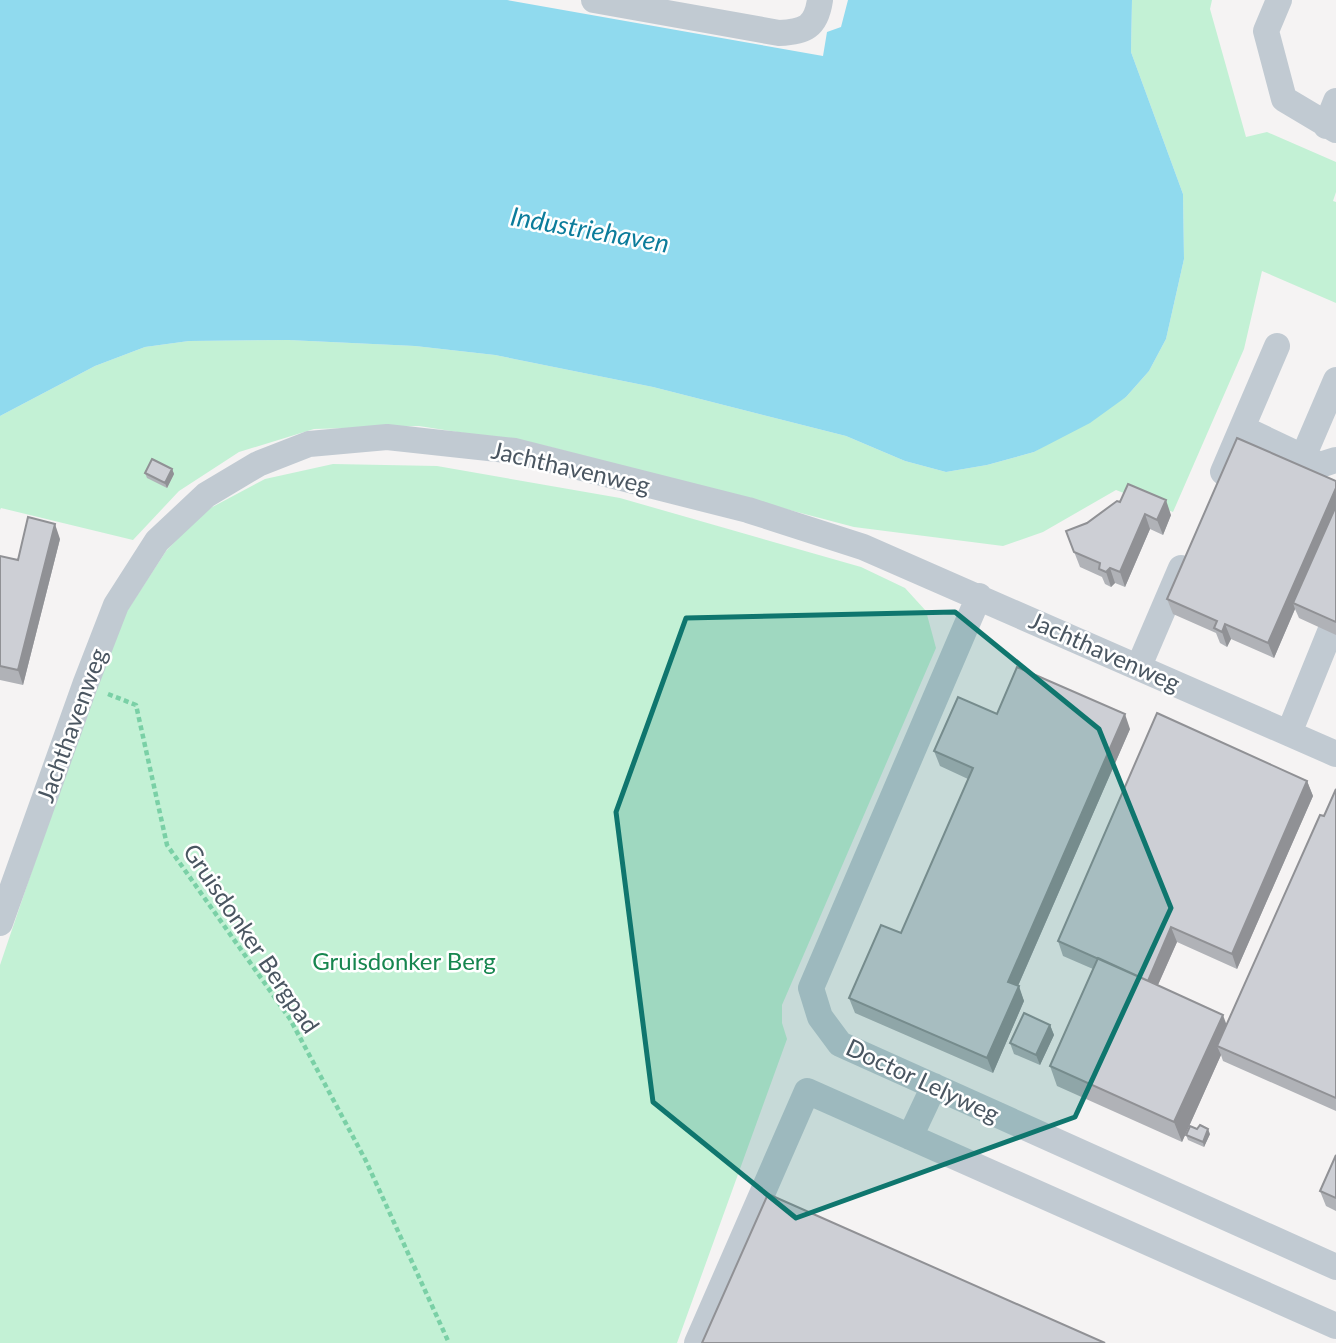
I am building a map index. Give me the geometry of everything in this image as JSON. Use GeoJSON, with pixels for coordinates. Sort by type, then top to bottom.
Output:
{"type":"FeatureCollection","features":[{"type":"Feature","properties":{"kind":"street"},"geometry":{"type":"LineString","coordinates":[[594,0],[779,33],[797,32],[810,26],[818,13],[820,0]]}},
{"type":"Feature","properties":{"kind":"street"},"geometry":{"type":"LineString","coordinates":[[1279,0],[1266,31],[1284,99],[1331,128],[1336,101]]}},
{"type":"Feature","properties":{"kind":"street"},"geometry":{"type":"LineString","coordinates":[[1214,494],[1277,346]]}},
{"type":"Feature","properties":{"kind":"street"},"geometry":{"type":"LineString","coordinates":[[1303,457],[1336,380]]}},
{"type":"Feature","properties":{"kind":"street"},"geometry":{"type":"LineString","coordinates":[[1242,428],[1320,465],[1336,460]]}},
{"type":"Feature","properties":{"kind":"street","name":"Jachthavenweg"},"geometry":{"type":"LineString","coordinates":[[0,923],[116,606],[157,541],[206,495],[258,464],[309,444],[387,437],[515,451],[748,510],[863,547],[1336,754]]}},
{"type":"Feature","properties":{"kind":"street"},"geometry":{"type":"LineString","coordinates":[[1139,666],[1192,544]]}},
{"type":"Feature","properties":{"kind":"street","name":"Doctor Lelyweg"},"geometry":{"type":"LineString","coordinates":[[979,596],[811,988],[820,1017],[841,1044],[1336,1268]]}},
{"type":"Feature","properties":{"kind":"street"},"geometry":{"type":"LineString","coordinates":[[1289,733],[1330,632]]}},
{"type":"Feature","properties":{"kind":"street"},"geometry":{"type":"LineString","coordinates":[[910,1137],[934,1086]]}},
{"type":"Feature","properties":{"kind":"street"},"geometry":{"type":"LineString","coordinates":[[697,1343],[807,1091],[1336,1326]]}},
{"type":"Feature","properties":{"kind":"path","name":"Gruisdonker Bergpad"},"geometry":{"type":"LineString","coordinates":[[85,685],[136,705],[167,845],[290,1019],[366,1161],[449,1343]]}},
{"type":"Feature","properties":{"kind":"highlighted area"},"geometry":{"type":"Polygon","coordinates":[[[955,612],[1099,729],[1171,908],[1075,1117],[796,1218],[653,1102],[616,812],[686,618],[955,612]]]}},
{"type":"Feature","properties":{"kind":"green space"},"geometry":{"type":"Polygon","coordinates":[[[1132,0],[1212,0],[1210,9],[1246,137],[1267,132],[1336,162],[1336,192],[1333,201],[1336,202],[1336,303],[1262,271],[1244,349],[1173,512],[1116,490],[1043,532],[1003,546],[854,527],[546,446],[419,426],[314,429],[239,452],[179,491],[133,540],[1,508],[0,510],[0,416],[95,366],[145,347],[189,341],[288,340],[415,346],[495,355],[653,387],[846,436],[905,461],[946,472],[987,465],[1034,452],[1126,397],[1149,371],[1166,339],[1184,259],[1183,194],[1131,52],[1132,0]]]}},
{"type":"Feature","properties":{"kind":"green space","name":"Gruisdonker Berg"},"geometry":{"type":"Polygon","coordinates":[[[333,464],[437,466],[620,498],[861,567],[905,588],[926,611],[936,648],[782,1005],[782,1023],[787,1039],[677,1343],[0,1343],[0,965],[96,682],[127,611],[166,551],[203,512],[265,479],[333,464]]]}},
{"type":"Feature","properties":{"kind":"water","name":"Industriehaven"},"geometry":{"type":"Polygon","coordinates":[[[0,0],[507,0],[823,56],[827,32],[841,27],[848,0],[1132,0],[1131,52],[1183,194],[1184,259],[1166,339],[1149,371],[1126,397],[1090,423],[1034,452],[987,465],[946,472],[905,461],[846,436],[653,387],[495,355],[415,346],[288,340],[189,341],[145,347],[95,366],[0,416],[0,0]]]}},
{"type":"Feature","properties":{"kind":"building"},"geometry":{"type":"Polygon","coordinates":[[[1237,438],[1336,481],[1336,488],[1268,643],[1225,624],[1222,632],[1214,628],[1217,621],[1167,599],[1237,438]]]}},
{"type":"Feature","properties":{"kind":"building"},"geometry":{"type":"Polygon","coordinates":[[[152,459],[172,469],[165,483],[145,473],[152,459]]]}},
{"type":"Feature","properties":{"kind":"building"},"geometry":{"type":"Polygon","coordinates":[[[1128,484],[1166,500],[1157,520],[1145,514],[1120,572],[1110,568],[1106,572],[1099,569],[1100,563],[1074,552],[1066,531],[1087,523],[1117,501],[1120,502],[1128,484]]]}},
{"type":"Feature","properties":{"kind":"building"},"geometry":{"type":"Polygon","coordinates":[[[1336,506],[1336,622],[1293,603],[1336,506]]]}},
{"type":"Feature","properties":{"kind":"building"},"geometry":{"type":"Polygon","coordinates":[[[28,517],[55,524],[18,670],[0,666],[0,556],[18,560],[28,517]]]}},
{"type":"Feature","properties":{"kind":"building"},"geometry":{"type":"Polygon","coordinates":[[[1017,667],[1125,714],[1008,982],[1019,986],[987,1058],[849,998],[881,925],[901,933],[973,768],[934,751],[958,697],[997,714],[1017,667]]]}},
{"type":"Feature","properties":{"kind":"building"},"geometry":{"type":"Polygon","coordinates":[[[1157,713],[1307,781],[1232,954],[1171,927],[1148,981],[1058,941],[1157,713]]]}},
{"type":"Feature","properties":{"kind":"building"},"geometry":{"type":"Polygon","coordinates":[[[1336,789],[1336,1098],[1217,1046],[1320,815],[1324,816],[1336,789]]]}},
{"type":"Feature","properties":{"kind":"building"},"geometry":{"type":"Polygon","coordinates":[[[1098,958],[1223,1015],[1174,1122],[1050,1066],[1098,958]]]}},
{"type":"Feature","properties":{"kind":"building"},"geometry":{"type":"Polygon","coordinates":[[[1024,1013],[1050,1025],[1036,1055],[1010,1043],[1024,1013]]]}},
{"type":"Feature","properties":{"kind":"building"},"geometry":{"type":"Polygon","coordinates":[[[1200,1125],[1208,1129],[1203,1142],[1186,1135],[1190,1126],[1197,1129],[1200,1125]]]}},
{"type":"Feature","properties":{"kind":"building"},"geometry":{"type":"Polygon","coordinates":[[[1336,1155],[1336,1198],[1320,1191],[1336,1155]]]}},
{"type":"Feature","properties":{"kind":"building"},"geometry":{"type":"Polygon","coordinates":[[[768,1194],[1105,1343],[702,1343],[768,1194]]]}}]}
